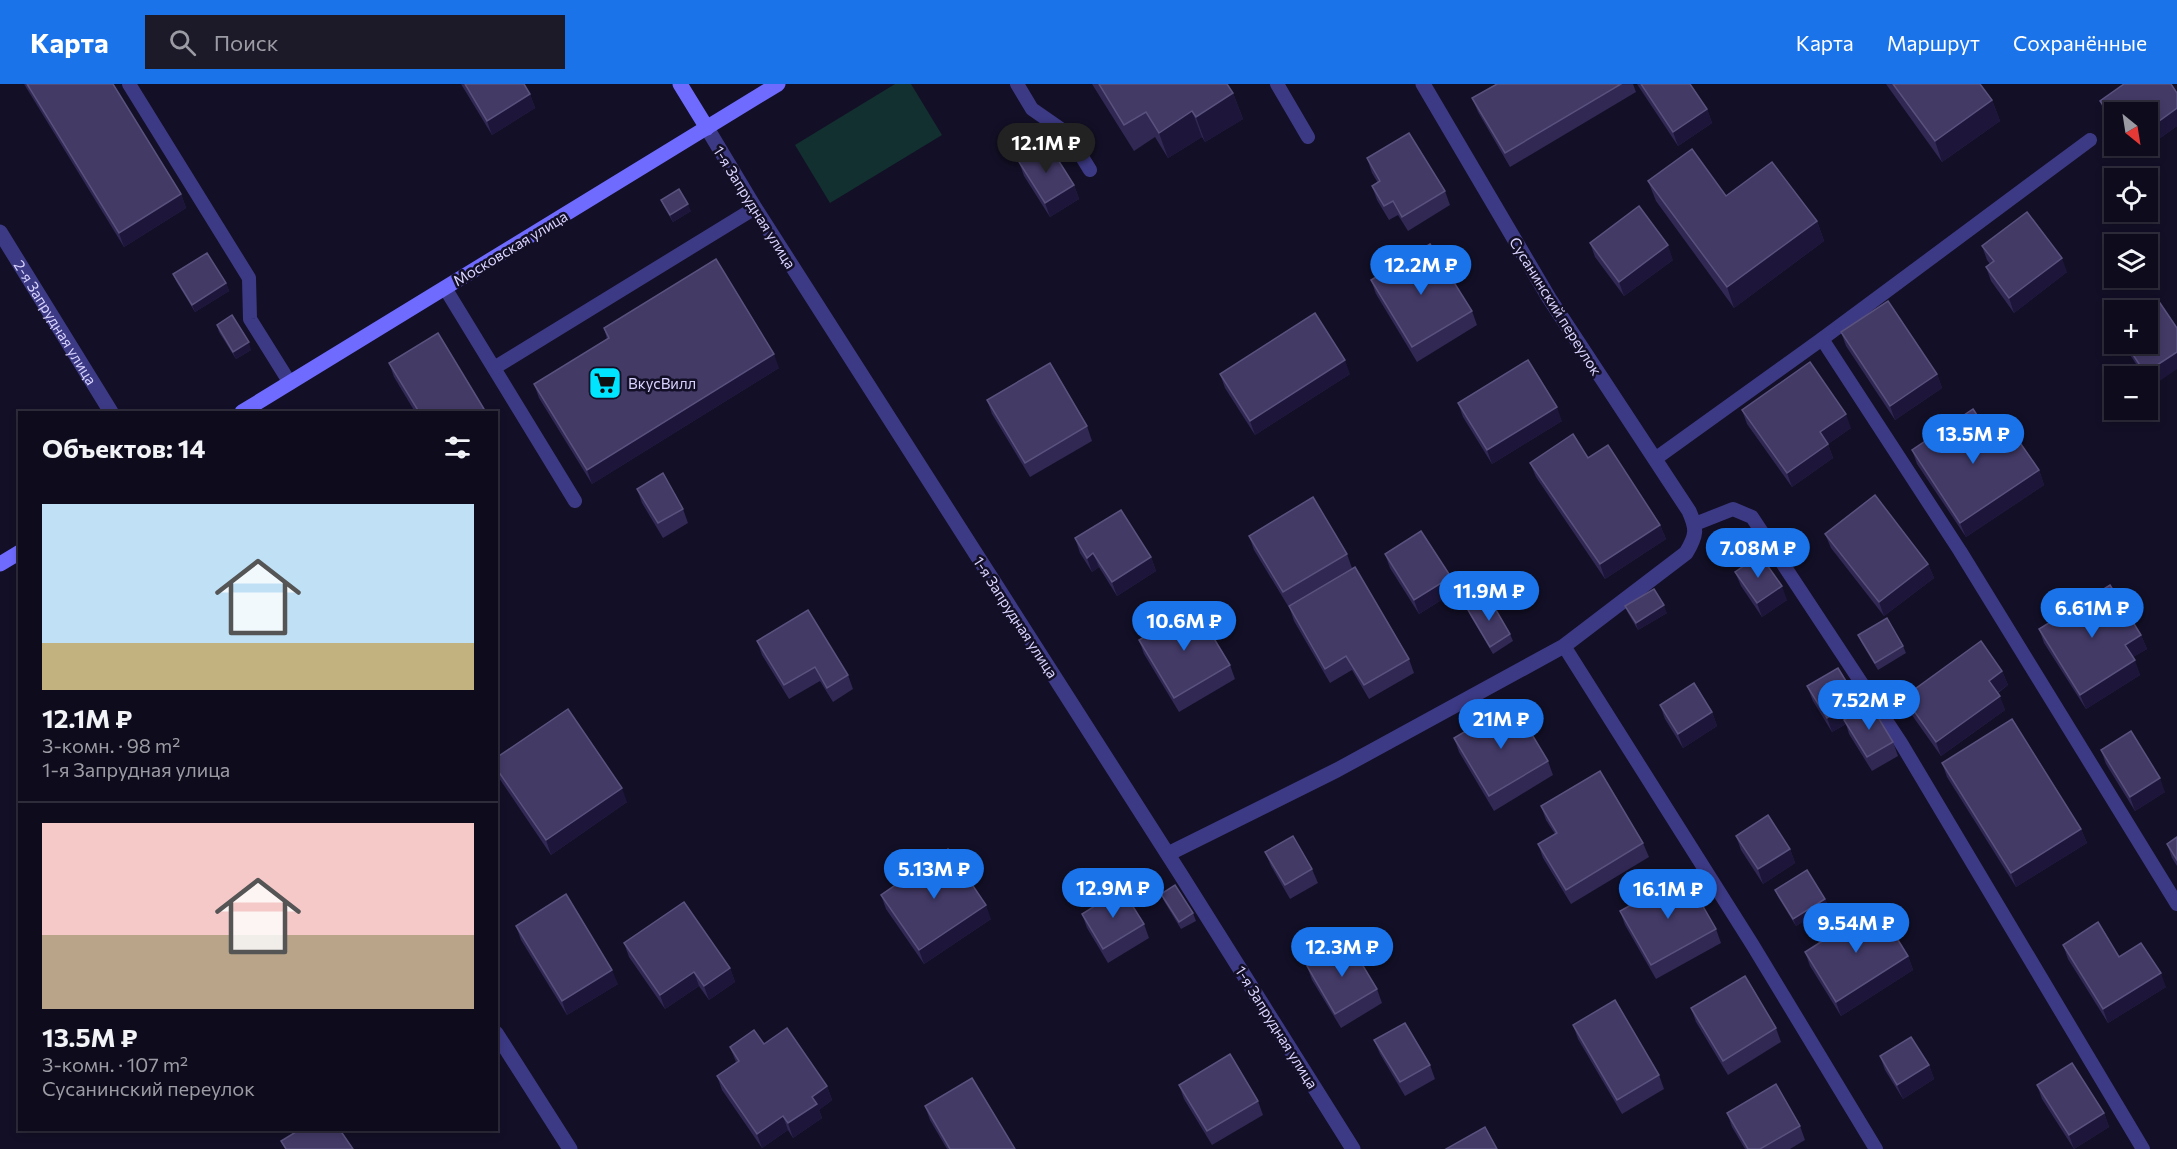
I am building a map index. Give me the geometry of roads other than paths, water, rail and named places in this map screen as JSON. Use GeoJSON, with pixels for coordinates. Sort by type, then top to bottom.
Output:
{"type":"FeatureCollection","features":[{"type":"Feature","properties":{"kind":"street","name":"1-я Запрудная улица"},"geometry":{"type":"LineString","coordinates":[[680,84],[755,208],[1353,1149]]}},
{"type":"Feature","properties":{"kind":"street","name":"Московская улица"},"geometry":{"type":"LineString","coordinates":[[244,411],[778,84]]}},
{"type":"Feature","properties":{"kind":"street","name":"Сусанинский переулок"},"geometry":{"type":"LineString","coordinates":[[1423,84],[1549,298],[1689,511],[1695,524]]}},
{"type":"Feature","properties":{"kind":"street","name":"2-я Запрудная улица"},"geometry":{"type":"LineString","coordinates":[[0,232],[110,411]]}},
{"type":"Feature","properties":{"kind":"street"},"geometry":{"type":"LineString","coordinates":[[1168,855],[1337,770],[1564,646],[1686,553],[1695,538],[1695,524]]}},
{"type":"Feature","properties":{"kind":"street"},"geometry":{"type":"LineString","coordinates":[[0,564],[18,553]]}},
{"type":"Feature","properties":{"kind":"street"},"geometry":{"type":"LineString","coordinates":[[498,1036],[570,1149]]}},
{"type":"Feature","properties":{"kind":"lane"},"geometry":{"type":"LineString","coordinates":[[129,84],[249,278],[250,319],[290,383]]}},
{"type":"Feature","properties":{"kind":"lane"},"geometry":{"type":"LineString","coordinates":[[1017,84],[1032,109],[1068,134],[1090,170]]}},
{"type":"Feature","properties":{"kind":"lane"},"geometry":{"type":"LineString","coordinates":[[1277,84],[1308,136]]}},
{"type":"Feature","properties":{"kind":"lane"},"geometry":{"type":"LineString","coordinates":[[1655,459],[1822,339],[2090,140]]}},
{"type":"Feature","properties":{"kind":"lane"},"geometry":{"type":"LineString","coordinates":[[494,368],[755,208]]}},
{"type":"Feature","properties":{"kind":"lane"},"geometry":{"type":"LineString","coordinates":[[445,288],[575,501]]}},
{"type":"Feature","properties":{"kind":"lane"},"geometry":{"type":"LineString","coordinates":[[1822,339],[1960,551],[2177,904]]}},
{"type":"Feature","properties":{"kind":"lane"},"geometry":{"type":"LineString","coordinates":[[1695,524],[1733,509],[1752,517],[1901,743],[2143,1149]]}},
{"type":"Feature","properties":{"kind":"lane"},"geometry":{"type":"LineString","coordinates":[[1564,646],[1752,944],[1876,1149]]}},
{"type":"Feature","properties":{"kind":"place","name":"ВкусВилл"},"geometry":{"type":"Point","coordinates":[605,383]}}]}
